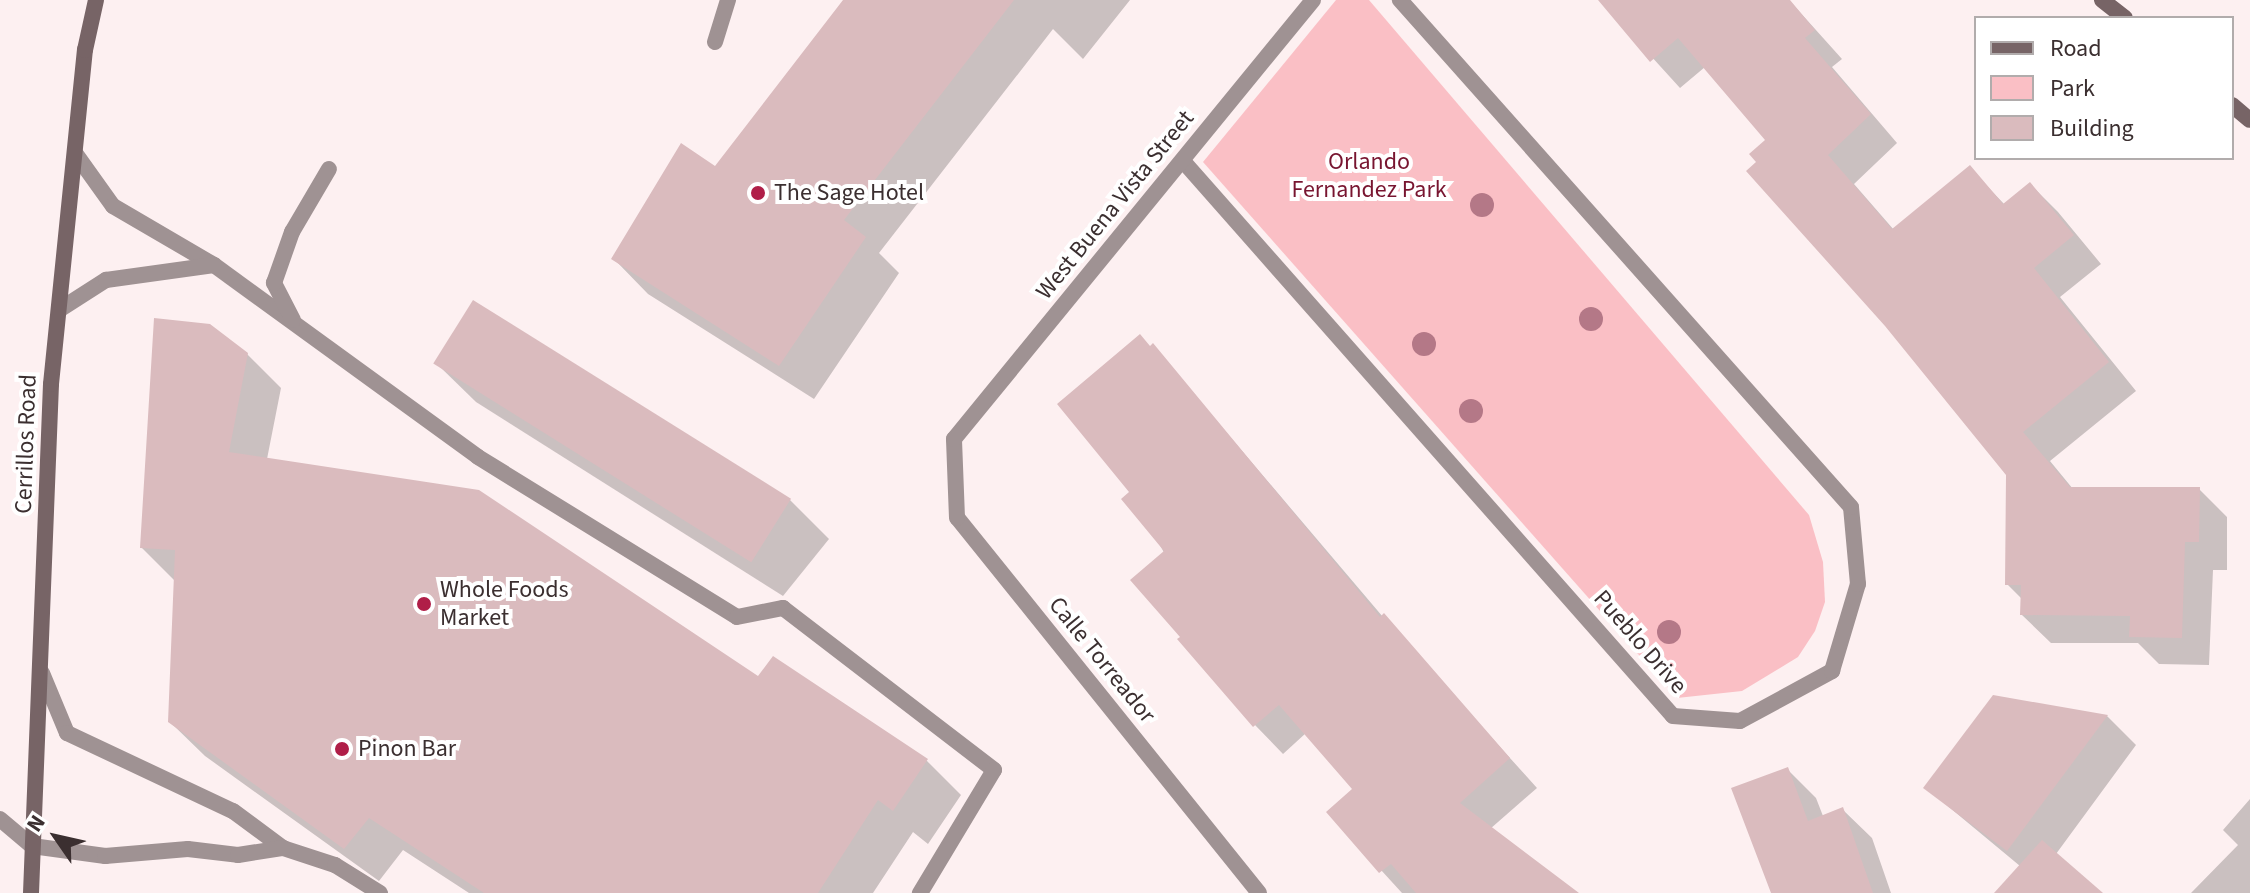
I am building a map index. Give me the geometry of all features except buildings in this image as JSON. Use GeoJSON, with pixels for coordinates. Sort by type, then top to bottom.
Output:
{"type":"FeatureCollection","features":[{"type":"Feature","properties":{"kind":"main road","name":"Cerrillos Road"},"geometry":{"type":"LineString","coordinates":[[31,893],[51,384],[75,153],[96,0]]}},
{"type":"Feature","properties":{"kind":"main road"},"geometry":{"type":"LineString","coordinates":[[2102,0],[2122,16]]}},
{"type":"Feature","properties":{"kind":"main road"},"geometry":{"type":"LineString","coordinates":[[2234,107],[2250,120]]}},
{"type":"Feature","properties":{"kind":"street"},"geometry":{"type":"LineString","coordinates":[[715,42],[728,0]]}},
{"type":"Feature","properties":{"kind":"street","name":"West Buena Vista Street"},"geometry":{"type":"LineString","coordinates":[[954,439],[1313,0]]}},
{"type":"Feature","properties":{"kind":"street","name":"Pueblo Drive"},"geometry":{"type":"LineString","coordinates":[[1183,161],[1673,716],[1740,721],[1832,671],[1858,584],[1851,507],[1400,0]]}},
{"type":"Feature","properties":{"kind":"street"},"geometry":{"type":"LineString","coordinates":[[75,153],[113,206],[214,265],[478,457],[737,617],[783,608],[994,770],[920,893]]}},
{"type":"Feature","properties":{"kind":"street"},"geometry":{"type":"LineString","coordinates":[[296,325],[274,283],[292,232],[329,169]]}},
{"type":"Feature","properties":{"kind":"street"},"geometry":{"type":"LineString","coordinates":[[59,310],[106,280],[214,265]]}},
{"type":"Feature","properties":{"kind":"street","name":"Calle Torreador"},"geometry":{"type":"LineString","coordinates":[[954,439],[957,518],[1259,893]]}},
{"type":"Feature","properties":{"kind":"street"},"geometry":{"type":"LineString","coordinates":[[42,673],[67,733],[233,811],[283,848],[335,865],[380,893]]}},
{"type":"Feature","properties":{"kind":"street"},"geometry":{"type":"LineString","coordinates":[[0,819],[32,846],[105,856],[188,849],[238,855],[283,848]]}},
{"type":"Feature","properties":{"kind":"green space","name":"Orlando Fernandez Park"},"geometry":{"type":"Polygon","coordinates":[[[1336,0],[1369,0],[1809,515],[1823,562],[1825,602],[1815,631],[1798,657],[1742,691],[1677,698],[1203,162],[1336,0]]]}},
{"type":"Feature","properties":{"kind":"place","name":"The Sage Hotel"},"geometry":{"type":"Point","coordinates":[758,193]}},
{"type":"Feature","properties":{"kind":"place","name":"Whole Foods Market"},"geometry":{"type":"Point","coordinates":[424,604]}},
{"type":"Feature","properties":{"kind":"place","name":"Pinon Bar"},"geometry":{"type":"Point","coordinates":[342,749]}}]}
